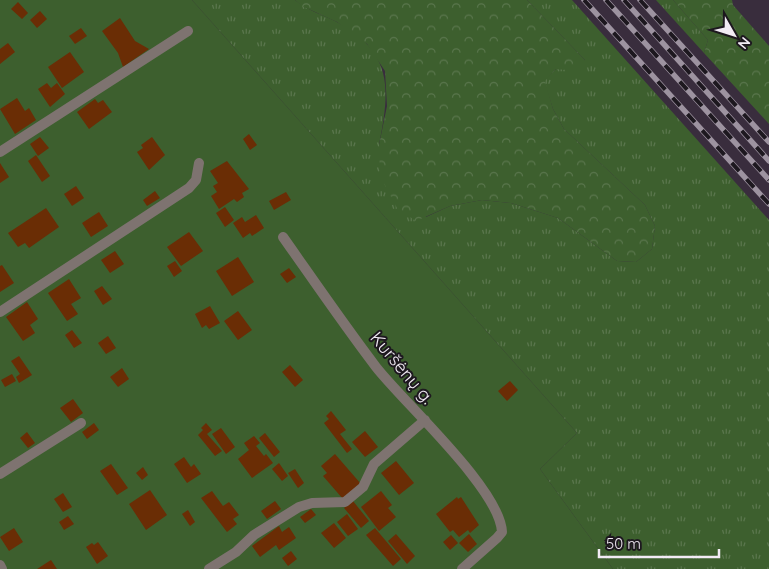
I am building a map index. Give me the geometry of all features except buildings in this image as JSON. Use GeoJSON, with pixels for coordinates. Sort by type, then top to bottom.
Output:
{"type":"FeatureCollection","features":[{"type":"Feature","properties":{"kind":"street"},"geometry":{"type":"LineString","coordinates":[[0,152],[188,31]]}},
{"type":"Feature","properties":{"kind":"street"},"geometry":{"type":"LineString","coordinates":[[0,312],[189,188],[196,180],[199,163]]}},
{"type":"Feature","properties":{"kind":"street","name":"Kuršėnų g."},"geometry":{"type":"LineString","coordinates":[[283,237],[378,369],[425,420],[481,488],[498,516],[502,532],[462,569]]}},
{"type":"Feature","properties":{"kind":"street"},"geometry":{"type":"LineString","coordinates":[[209,569],[236,552],[254,536],[299,507],[312,503],[339,503],[352,497],[363,487],[374,464],[425,420]]}},
{"type":"Feature","properties":{"kind":"street"},"geometry":{"type":"LineString","coordinates":[[0,474],[81,423]]}},
{"type":"Feature","properties":{"kind":"street"},"geometry":{"type":"LineString","coordinates":[[0,565],[2,569]]}},
{"type":"Feature","properties":{"kind":"green space"},"geometry":{"type":"Polygon","coordinates":[[[0,0],[192,0],[577,433],[540,469],[613,569],[0,569],[0,0]]]}},
{"type":"Feature","properties":{"kind":"green space"},"geometry":{"type":"Polygon","coordinates":[[[192,0],[295,0],[304,7],[335,21],[354,33],[378,59],[383,74],[385,106],[379,145],[426,217],[450,206],[482,200],[511,203],[558,218],[617,261],[636,262],[652,249],[655,226],[645,205],[564,129],[553,109],[544,81],[556,69],[585,60],[527,0],[572,0],[769,220],[769,569],[613,569],[540,469],[577,433],[192,0]]]}},
{"type":"Feature","properties":{"kind":"green space"},"geometry":{"type":"Polygon","coordinates":[[[295,0],[527,0],[585,60],[577,71],[556,69],[545,81],[553,109],[564,129],[645,205],[655,226],[652,249],[636,262],[617,261],[558,218],[511,203],[482,200],[450,206],[416,221],[397,208],[380,176],[379,145],[387,106],[385,71],[367,44],[337,22],[302,6],[295,0]]]}},
{"type":"Feature","properties":{"kind":"green space"},"geometry":{"type":"Polygon","coordinates":[[[656,0],[673,0],[708,40],[704,53],[656,0]]]}},
{"type":"Feature","properties":{"kind":"green space"},"geometry":{"type":"Polygon","coordinates":[[[673,0],[732,0],[733,5],[769,46],[769,124],[704,53],[708,40],[673,0]]]}},
{"type":"Feature","properties":{"kind":"railway"},"geometry":{"type":"LineString","coordinates":[[584,0],[769,204]]}},
{"type":"Feature","properties":{"kind":"railway"},"geometry":{"type":"LineString","coordinates":[[606,0],[769,180]]}},
{"type":"Feature","properties":{"kind":"railway"},"geometry":{"type":"LineString","coordinates":[[624,0],[769,161]]}},
{"type":"Feature","properties":{"kind":"railway"},"geometry":{"type":"LineString","coordinates":[[640,0],[769,142]]}}]}
